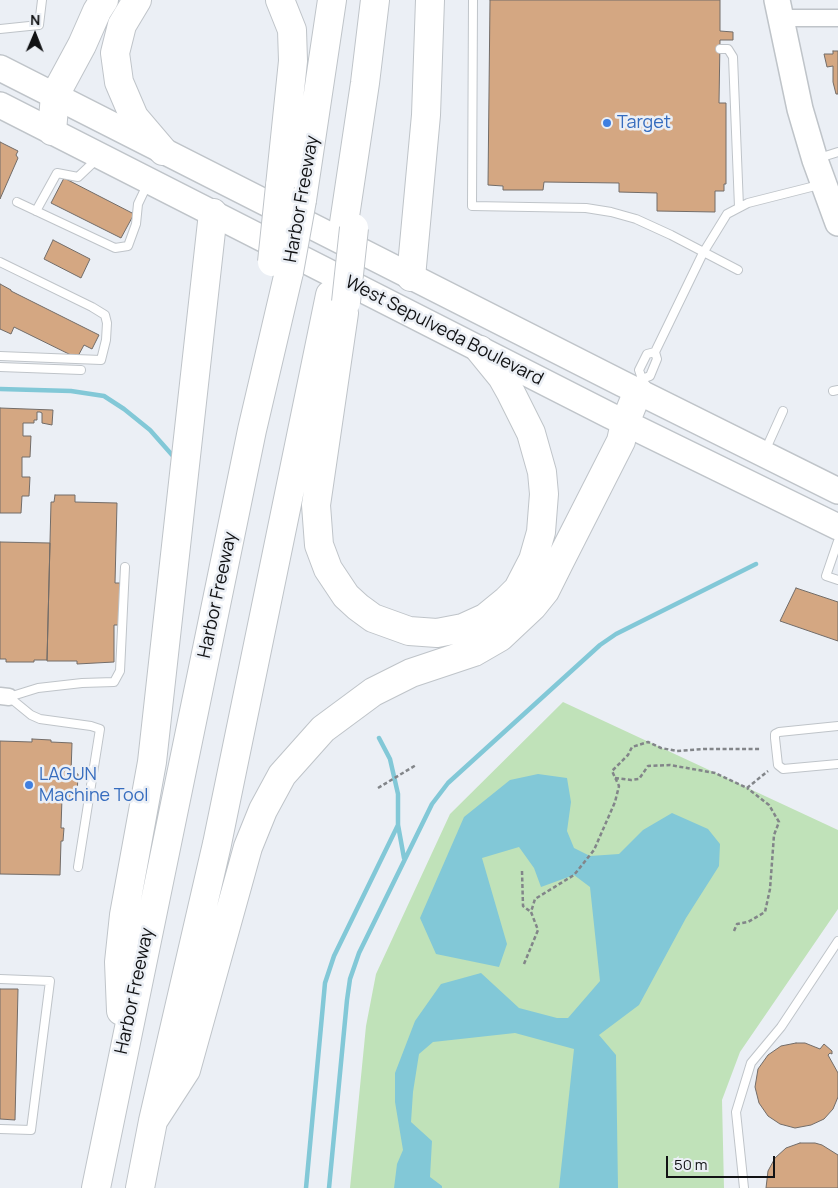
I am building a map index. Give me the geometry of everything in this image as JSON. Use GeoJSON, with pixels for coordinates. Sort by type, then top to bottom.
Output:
{"type":"FeatureCollection","features":[{"type":"Feature","properties":{"kind":"highway"},"geometry":{"type":"LineString","coordinates":[[52,131],[54,96],[104,0]]}},
{"type":"Feature","properties":{"kind":"highway"},"geometry":{"type":"LineString","coordinates":[[137,0],[122,25],[115,53],[119,82],[134,117],[163,151]]}},
{"type":"Feature","properties":{"kind":"highway"},"geometry":{"type":"LineString","coordinates":[[280,0],[292,30],[291,193]]}},
{"type":"Feature","properties":{"kind":"highway","name":"Harbor Freeway"},"geometry":{"type":"LineString","coordinates":[[96,1188],[252,430],[291,193],[332,0]]}},
{"type":"Feature","properties":{"kind":"highway"},"geometry":{"type":"LineString","coordinates":[[375,0],[349,226],[338,299],[316,505],[319,545],[328,569],[346,596],[373,618],[409,631],[437,633],[462,628],[485,618],[518,589],[533,560],[541,532],[544,494],[542,472],[531,433],[502,377],[480,350]]}},
{"type":"Feature","properties":{"kind":"highway"},"geometry":{"type":"LineString","coordinates":[[411,277],[426,115],[430,0]]}},
{"type":"Feature","properties":{"kind":"highway"},"geometry":{"type":"LineString","coordinates":[[124,1047],[119,962],[124,915],[152,762],[213,213]]}},
{"type":"Feature","properties":{"kind":"highway"},"geometry":{"type":"LineString","coordinates":[[140,1188],[153,1120],[217,844],[338,299]]}},
{"type":"Feature","properties":{"kind":"highway"},"geometry":{"type":"LineString","coordinates":[[153,1120],[186,1070],[248,847],[263,810],[282,775],[323,729],[373,692],[411,673],[474,652],[500,637],[522,618],[544,591],[560,563],[621,441],[625,423],[640,385]]}},
{"type":"Feature","properties":{"kind":"main road"},"geometry":{"type":"LineString","coordinates":[[778,9],[800,109],[815,160],[838,223]]}},
{"type":"Feature","properties":{"kind":"main road","name":"West Sepulveda Boulevard"},"geometry":{"type":"LineString","coordinates":[[0,68],[411,277],[640,385],[764,454],[838,491]]}},
{"type":"Feature","properties":{"kind":"main road","name":"West Sepulveda Boulevard"},"geometry":{"type":"LineString","coordinates":[[0,105],[480,350],[838,527]]}},
{"type":"Feature","properties":{"kind":"street"},"geometry":{"type":"LineString","coordinates":[[778,9],[838,18]]}},
{"type":"Feature","properties":{"kind":"lane"},"geometry":{"type":"LineString","coordinates":[[0,29],[39,26],[42,0]]}},
{"type":"Feature","properties":{"kind":"lane"},"geometry":{"type":"LineString","coordinates":[[473,0],[472,206],[586,208],[611,212],[636,219],[738,270]]}},
{"type":"Feature","properties":{"kind":"lane"},"geometry":{"type":"LineString","coordinates":[[720,49],[728,49],[733,57],[739,207]]}},
{"type":"Feature","properties":{"kind":"lane"},"geometry":{"type":"LineString","coordinates":[[815,160],[838,152]]}},
{"type":"Feature","properties":{"kind":"lane"},"geometry":{"type":"LineString","coordinates":[[36,211],[57,173],[78,177],[100,156]]}},
{"type":"Feature","properties":{"kind":"lane"},"geometry":{"type":"LineString","coordinates":[[17,202],[115,248],[128,246],[136,224],[138,204],[149,181]]}},
{"type":"Feature","properties":{"kind":"lane"},"geometry":{"type":"LineString","coordinates":[[640,385],[650,376],[657,359],[655,352],[703,253],[727,214],[748,203],[824,184]]}},
{"type":"Feature","properties":{"kind":"lane"},"geometry":{"type":"LineString","coordinates":[[0,262],[92,307],[105,315],[107,323],[106,340],[101,360],[0,356]]}},
{"type":"Feature","properties":{"kind":"lane"},"geometry":{"type":"LineString","coordinates":[[640,385],[639,370],[647,354],[655,352]]}},
{"type":"Feature","properties":{"kind":"lane"},"geometry":{"type":"LineString","coordinates":[[0,367],[81,370]]}},
{"type":"Feature","properties":{"kind":"lane"},"geometry":{"type":"LineString","coordinates":[[764,454],[783,411]]}},
{"type":"Feature","properties":{"kind":"lane"},"geometry":{"type":"LineString","coordinates":[[838,541],[826,576],[838,580]]}},
{"type":"Feature","properties":{"kind":"lane"},"geometry":{"type":"LineString","coordinates":[[4,697],[38,688],[82,683],[114,682],[120,672],[126,567]]}},
{"type":"Feature","properties":{"kind":"lane"},"geometry":{"type":"LineString","coordinates":[[4,697],[40,719],[91,726],[101,731],[78,867]]}},
{"type":"Feature","properties":{"kind":"lane"},"geometry":{"type":"LineString","coordinates":[[838,726],[775,734],[778,765],[783,769],[838,764]]}},
{"type":"Feature","properties":{"kind":"lane"},"geometry":{"type":"LineString","coordinates":[[744,1188],[736,1112],[751,1064],[781,1027],[838,942]]}},
{"type":"Feature","properties":{"kind":"lane"},"geometry":{"type":"LineString","coordinates":[[0,979],[50,981],[31,1130],[0,1129]]}},
{"type":"Feature","properties":{"kind":"path"},"geometry":{"type":"LineString","coordinates":[[531,912],[535,898],[574,875],[594,850],[619,786],[612,771],[628,755],[632,746],[648,742],[661,748],[677,751],[761,749]]}},
{"type":"Feature","properties":{"kind":"path"},"geometry":{"type":"LineString","coordinates":[[378,788],[416,765]]}},
{"type":"Feature","properties":{"kind":"path"},"geometry":{"type":"LineString","coordinates":[[615,778],[639,779],[648,766],[670,765],[715,773],[747,788],[769,805],[778,822],[774,835],[770,889],[765,912],[748,922],[737,924],[734,931]]}},
{"type":"Feature","properties":{"kind":"path"},"geometry":{"type":"LineString","coordinates":[[747,788],[768,771]]}},
{"type":"Feature","properties":{"kind":"path"},"geometry":{"type":"LineString","coordinates":[[522,870],[523,906],[531,912],[538,930],[524,964]]}},
{"type":"Feature","properties":{"kind":"green space"},"geometry":{"type":"Polygon","coordinates":[[[563,702],[838,830],[838,909],[740,1052],[722,1100],[724,1188],[350,1188],[366,1026],[376,974],[450,814],[563,702]]]}},
{"type":"Feature","properties":{"kind":"water"},"geometry":{"type":"Polygon","coordinates":[[[538,774],[567,778],[571,802],[567,831],[574,848],[590,856],[619,854],[643,830],[672,813],[708,829],[720,844],[719,866],[686,918],[639,1005],[599,1035],[616,1055],[618,1188],[559,1188],[574,1049],[515,1033],[433,1042],[419,1054],[413,1092],[411,1122],[432,1141],[430,1177],[442,1188],[394,1188],[397,1164],[403,1150],[395,1102],[395,1073],[415,1021],[441,984],[481,973],[519,1008],[557,1018],[568,1018],[600,981],[590,887],[574,875],[541,887],[534,868],[519,847],[482,858],[507,944],[499,967],[436,954],[420,918],[464,817],[510,780],[538,774]]]}},
{"type":"Feature","properties":{"kind":"building","name":"Target"},"geometry":{"type":"Polygon","coordinates":[[[490,0],[720,0],[720,31],[733,32],[733,40],[720,40],[719,103],[726,103],[726,184],[724,184],[724,191],[715,191],[715,212],[657,211],[657,193],[619,192],[619,183],[544,182],[543,190],[503,190],[503,186],[488,185],[490,0]]]}},
{"type":"Feature","properties":{"kind":"building"},"geometry":{"type":"Polygon","coordinates":[[[833,51],[838,51],[838,94],[836,94],[833,82],[833,66],[827,67],[824,54],[833,54],[833,51]]]}},
{"type":"Feature","properties":{"kind":"building"},"geometry":{"type":"Polygon","coordinates":[[[0,142],[18,151],[16,155],[18,158],[0,199],[0,142]]]}},
{"type":"Feature","properties":{"kind":"building"},"geometry":{"type":"Polygon","coordinates":[[[64,178],[134,214],[121,238],[51,203],[64,178]]]}},
{"type":"Feature","properties":{"kind":"building"},"geometry":{"type":"Polygon","coordinates":[[[53,240],[90,259],[81,278],[44,259],[53,240]]]}},
{"type":"Feature","properties":{"kind":"building"},"geometry":{"type":"Polygon","coordinates":[[[0,284],[99,335],[92,349],[84,345],[77,358],[14,327],[11,334],[0,329],[0,284]]]}},
{"type":"Feature","properties":{"kind":"building"},"geometry":{"type":"Polygon","coordinates":[[[0,408],[53,410],[52,425],[42,423],[42,413],[40,412],[37,412],[37,420],[34,420],[34,423],[23,423],[23,436],[31,436],[30,457],[22,457],[22,477],[30,477],[29,496],[22,496],[21,513],[0,513],[0,408]]]}},
{"type":"Feature","properties":{"kind":"building"},"geometry":{"type":"Polygon","coordinates":[[[55,495],[75,495],[75,502],[117,503],[115,583],[120,583],[119,625],[114,625],[114,662],[77,664],[77,661],[47,661],[51,502],[54,502],[55,495]]]}},
{"type":"Feature","properties":{"kind":"building"},"geometry":{"type":"Polygon","coordinates":[[[0,542],[50,543],[47,660],[6,662],[6,659],[0,659],[0,542]]]}},
{"type":"Feature","properties":{"kind":"building"},"geometry":{"type":"Polygon","coordinates":[[[796,588],[838,602],[838,641],[780,621],[796,588]]]}},
{"type":"Feature","properties":{"kind":"building"},"geometry":{"type":"Polygon","coordinates":[[[32,739],[72,743],[71,773],[78,774],[77,798],[62,798],[61,828],[64,828],[63,841],[61,841],[60,875],[0,874],[0,741],[32,742],[32,739]]]}},
{"type":"Feature","properties":{"kind":"building"},"geometry":{"type":"Polygon","coordinates":[[[0,989],[18,989],[15,1120],[0,1119],[0,989]]]}},
{"type":"Feature","properties":{"kind":"building"},"geometry":{"type":"Polygon","coordinates":[[[805,1043],[820,1049],[824,1044],[832,1051],[832,1054],[828,1055],[838,1073],[838,1097],[833,1109],[824,1119],[811,1125],[795,1128],[780,1124],[768,1116],[759,1103],[755,1087],[758,1069],[768,1055],[781,1046],[805,1043]]]}},
{"type":"Feature","properties":{"kind":"building"},"geometry":{"type":"Polygon","coordinates":[[[800,1143],[822,1145],[838,1155],[838,1188],[766,1188],[768,1171],[775,1158],[786,1148],[800,1143]]]}},
{"type":"Feature","properties":{"kind":"waterway"},"geometry":{"type":"LineString","coordinates":[[0,389],[71,391],[104,396],[150,430],[173,456]]}},
{"type":"Feature","properties":{"kind":"waterway"},"geometry":{"type":"LineString","coordinates":[[329,1188],[350,979],[359,953],[432,804],[448,783],[600,645],[616,634],[756,564]]}},
{"type":"Feature","properties":{"kind":"waterway"},"geometry":{"type":"LineString","coordinates":[[379,738],[390,759],[398,794],[398,825],[404,858]]}},
{"type":"Feature","properties":{"kind":"waterway"},"geometry":{"type":"LineString","coordinates":[[306,1188],[325,983],[334,956],[398,825]]}},
{"type":"Feature","properties":{"kind":"place","name":"Target"},"geometry":{"type":"Point","coordinates":[607,123]}},
{"type":"Feature","properties":{"kind":"place","name":"LAGUN Machine Tool"},"geometry":{"type":"Point","coordinates":[29,785]}}]}
